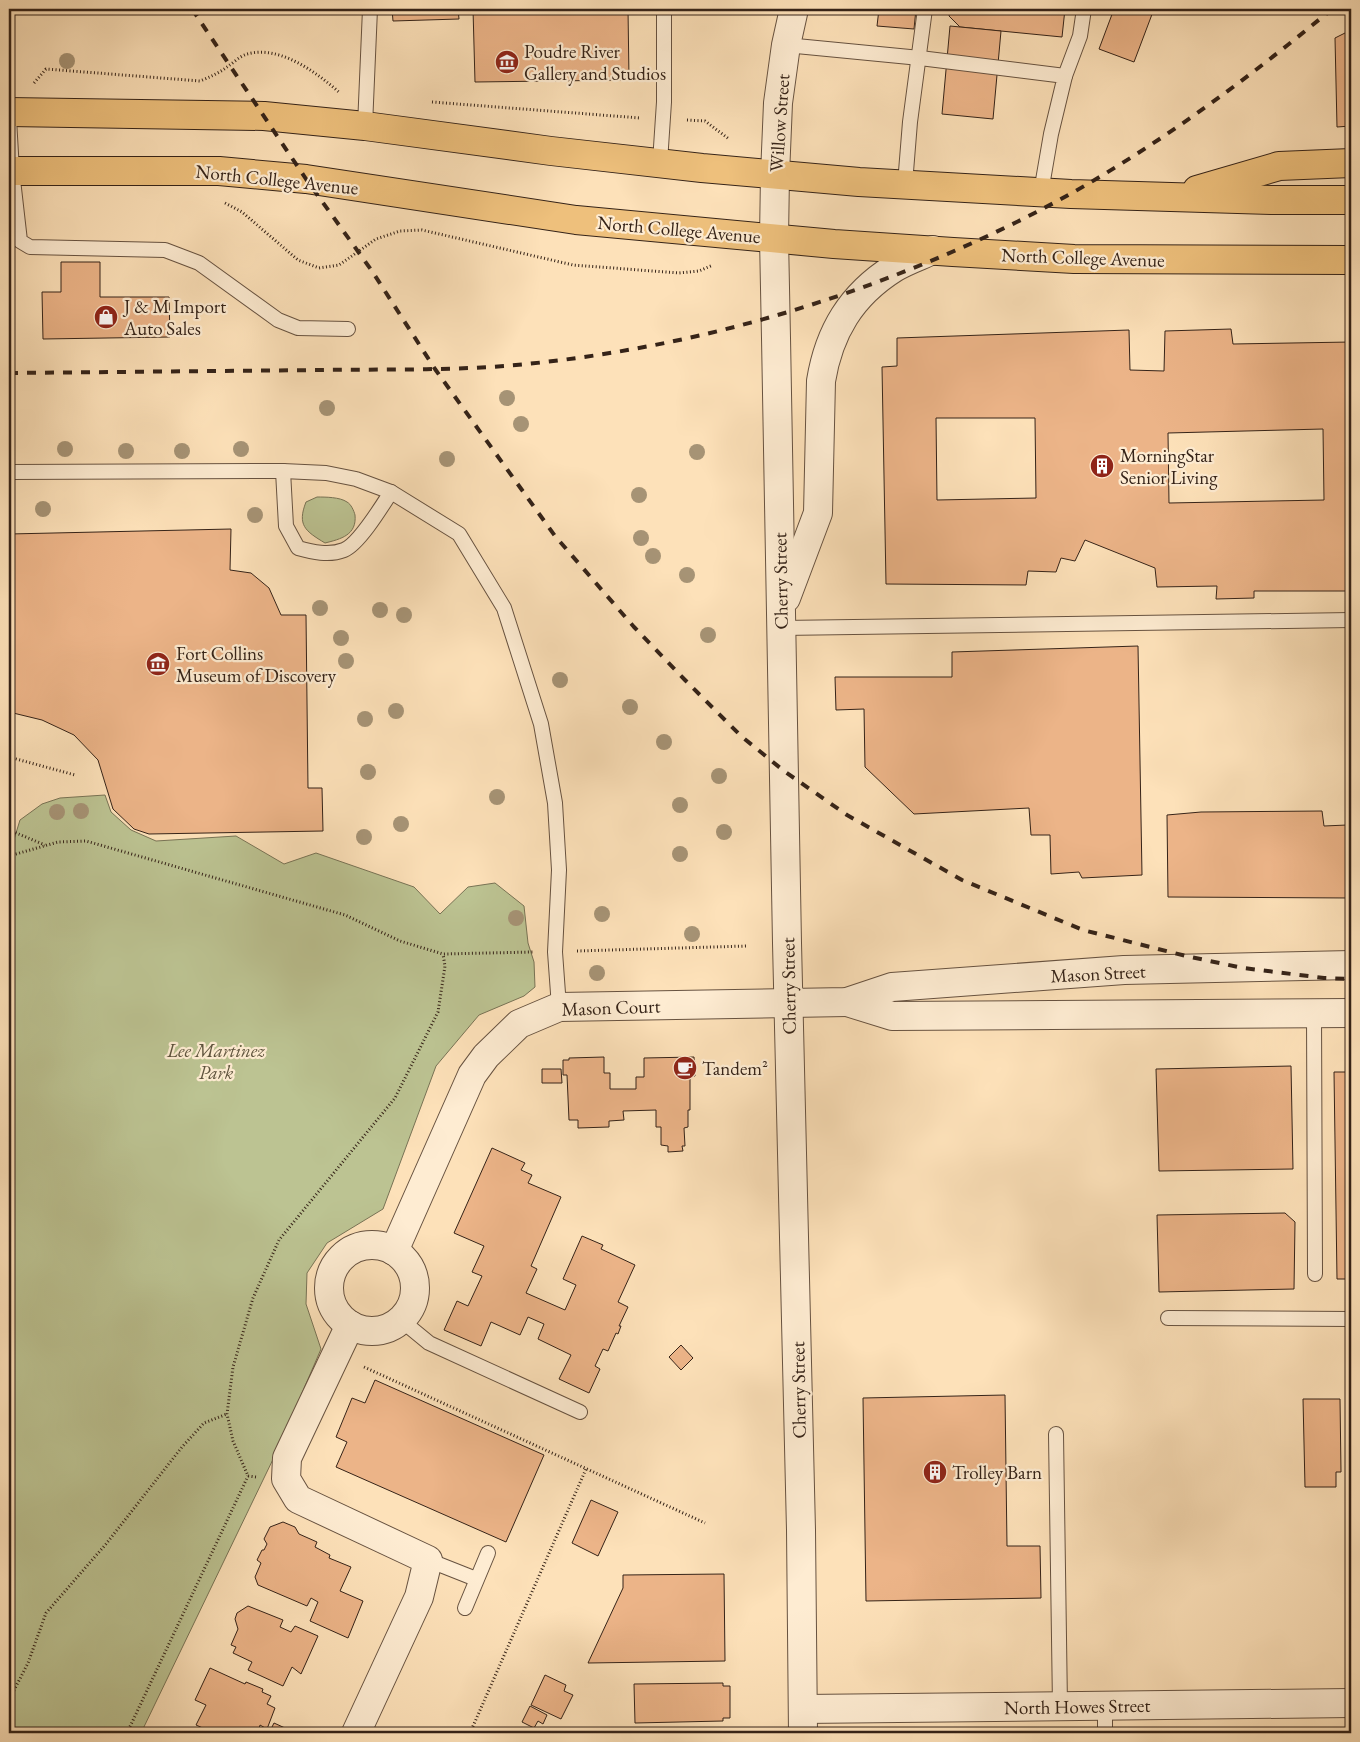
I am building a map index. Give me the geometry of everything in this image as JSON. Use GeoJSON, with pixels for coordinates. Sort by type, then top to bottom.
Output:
{"type":"FeatureCollection","features":[{"type":"Feature","properties":{"kind":"highway"},"geometry":{"type":"LineString","coordinates":[[9,112],[264,116],[365,126],[551,151],[775,174],[905,184],[1041,192],[1271,200],[1351,200]]}},
{"type":"Feature","properties":{"kind":"highway"},"geometry":{"type":"LineString","coordinates":[[1176,196],[1278,166],[1351,163]]}},
{"type":"Feature","properties":{"kind":"highway","name":"North College Avenue"},"geometry":{"type":"LineString","coordinates":[[10,171],[219,171],[306,179],[576,220],[933,250],[1074,259],[1351,260]]}},
{"type":"Feature","properties":{"kind":"street","name":"Willow Street"},"geometry":{"type":"LineString","coordinates":[[774,238],[778,103],[786,45],[794,9]]}},
{"type":"Feature","properties":{"kind":"street","name":"Cherry Street"},"geometry":{"type":"LineString","coordinates":[[774,238],[801,1511],[803,1721]]}},
{"type":"Feature","properties":{"kind":"street"},"geometry":{"type":"LineString","coordinates":[[781,620],[818,513],[821,382],[824,360],[830,342],[841,320],[871,284],[895,267],[933,250]]}},
{"type":"Feature","properties":{"kind":"street","name":"Mason Street"},"geometry":{"type":"LineString","coordinates":[[789,1003],[847,1002],[892,987],[1124,970],[1351,965]]}},
{"type":"Feature","properties":{"kind":"street","name":"Mason Street"},"geometry":{"type":"LineString","coordinates":[[847,1002],[892,1016],[1351,1013]]}},
{"type":"Feature","properties":{"kind":"street","name":"Mason Court"},"geometry":{"type":"LineString","coordinates":[[394,1251],[472,1075],[486,1056],[519,1024],[559,1007],[789,1003]]}},
{"type":"Feature","properties":{"kind":"street"},"geometry":{"type":"LineString","coordinates":[[380,1246],[394,1251],[410,1268],[415,1282],[415,1294],[410,1308],[401,1320],[393,1326],[379,1331],[363,1330],[350,1325],[339,1316],[330,1299],[329,1284],[334,1267],[344,1256],[356,1248],[380,1246]]}},
{"type":"Feature","properties":{"kind":"street"},"geometry":{"type":"LineString","coordinates":[[350,1325],[287,1458],[286,1480],[298,1499],[428,1560],[419,1597],[356,1733]]}},
{"type":"Feature","properties":{"kind":"street","name":"North Howes Street"},"geometry":{"type":"LineString","coordinates":[[803,1721],[1060,1706],[1351,1703]]}},
{"type":"Feature","properties":{"kind":"lane"},"geometry":{"type":"LineString","coordinates":[[365,126],[370,9]]}},
{"type":"Feature","properties":{"kind":"lane"},"geometry":{"type":"LineString","coordinates":[[660,162],[664,102],[664,9]]}},
{"type":"Feature","properties":{"kind":"lane"},"geometry":{"type":"LineString","coordinates":[[905,184],[910,122],[925,9]]}},
{"type":"Feature","properties":{"kind":"lane"},"geometry":{"type":"LineString","coordinates":[[1041,192],[1065,76],[1080,36],[1084,9]]}},
{"type":"Feature","properties":{"kind":"lane"},"geometry":{"type":"LineString","coordinates":[[786,45],[920,58],[1065,76]]}},
{"type":"Feature","properties":{"kind":"lane"},"geometry":{"type":"LineString","coordinates":[[9,119],[10,171],[20,241],[30,247],[165,250],[199,263],[278,320],[298,328],[348,328]]}},
{"type":"Feature","properties":{"kind":"lane"},"geometry":{"type":"LineString","coordinates":[[283,470],[286,526],[298,548],[319,554],[345,550],[364,532],[391,492]]}},
{"type":"Feature","properties":{"kind":"lane"},"geometry":{"type":"LineString","coordinates":[[9,472],[283,470],[326,473],[356,479],[391,492],[459,534],[504,608],[541,724],[555,803],[558,870],[555,952],[559,1007]]}},
{"type":"Feature","properties":{"kind":"lane"},"geometry":{"type":"LineString","coordinates":[[781,620],[1351,620]]}},
{"type":"Feature","properties":{"kind":"lane"},"geometry":{"type":"LineString","coordinates":[[1314,1013],[1315,1274]]}},
{"type":"Feature","properties":{"kind":"lane"},"geometry":{"type":"LineString","coordinates":[[1168,1318],[1351,1319]]}},
{"type":"Feature","properties":{"kind":"lane"},"geometry":{"type":"LineString","coordinates":[[401,1320],[430,1343],[580,1412]]}},
{"type":"Feature","properties":{"kind":"lane"},"geometry":{"type":"LineString","coordinates":[[1056,1434],[1060,1706]]}},
{"type":"Feature","properties":{"kind":"lane"},"geometry":{"type":"LineString","coordinates":[[465,1608],[488,1553]]}},
{"type":"Feature","properties":{"kind":"lane"},"geometry":{"type":"LineString","coordinates":[[428,1560],[476,1579]]}},
{"type":"Feature","properties":{"kind":"lane"},"geometry":{"type":"LineString","coordinates":[[1105,1706],[1105,1733]]}},
{"type":"Feature","properties":{"kind":"path"},"geometry":{"type":"LineString","coordinates":[[220,200],[242,212],[298,260],[319,268],[339,265],[376,240],[400,231],[422,230],[573,265],[679,273],[698,271],[715,264]]}},
{"type":"Feature","properties":{"kind":"path"},"geometry":{"type":"LineString","coordinates":[[9,757],[75,775]]}},
{"type":"Feature","properties":{"kind":"path"},"geometry":{"type":"LineString","coordinates":[[9,830],[46,846]]}},
{"type":"Feature","properties":{"kind":"path"},"geometry":{"type":"LineString","coordinates":[[9,856],[58,842],[86,841],[346,915],[400,941],[443,954],[747,946]]}},
{"type":"Feature","properties":{"kind":"path"},"geometry":{"type":"LineString","coordinates":[[127,1733],[248,1476],[233,1441],[228,1414],[234,1366],[253,1298],[279,1240],[395,1098],[438,1012],[444,966],[443,954]]}},
{"type":"Feature","properties":{"kind":"path"},"geometry":{"type":"LineString","coordinates":[[336,1355],[704,1523]]}},
{"type":"Feature","properties":{"kind":"path"},"geometry":{"type":"LineString","coordinates":[[9,1700],[28,1663],[46,1613],[106,1544],[204,1423],[228,1414]]}},
{"type":"Feature","properties":{"kind":"path"},"geometry":{"type":"LineString","coordinates":[[470,1733],[586,1469]]}},
{"type":"Feature","properties":{"kind":"path"},"geometry":{"type":"LineString","coordinates":[[248,1476],[286,1480]]}},
{"type":"Feature","properties":{"kind":"green space"},"geometry":{"type":"Polygon","coordinates":[[[317,497],[337,498],[350,504],[355,513],[355,522],[351,532],[342,538],[325,543],[308,531],[303,522],[303,510],[306,502],[317,497]]]}},
{"type":"Feature","properties":{"kind":"green space","name":"Lee Martinez Park"},"geometry":{"type":"Polygon","coordinates":[[[105,795],[111,812],[131,830],[156,841],[236,836],[284,864],[316,853],[414,887],[440,914],[468,887],[495,883],[524,906],[528,943],[534,962],[535,987],[524,996],[479,1015],[436,1066],[383,1209],[327,1243],[307,1273],[306,1304],[321,1349],[277,1451],[141,1733],[9,1733],[9,846],[12,846],[20,820],[42,804],[60,798],[105,795]]]}},
{"type":"Feature","properties":{"kind":"building"},"geometry":{"type":"Polygon","coordinates":[[[392,9],[458,9],[459,19],[393,21],[392,9]]]}},
{"type":"Feature","properties":{"kind":"building"},"geometry":{"type":"Polygon","coordinates":[[[473,9],[628,9],[629,80],[475,82],[473,9]]]}},
{"type":"Feature","properties":{"kind":"building"},"geometry":{"type":"Polygon","coordinates":[[[879,9],[916,9],[914,29],[877,26],[879,9]]]}},
{"type":"Feature","properties":{"kind":"building"},"geometry":{"type":"Polygon","coordinates":[[[950,9],[1065,9],[1062,37],[960,27],[949,16],[950,9]]]}},
{"type":"Feature","properties":{"kind":"building"},"geometry":{"type":"Polygon","coordinates":[[[1114,9],[1154,9],[1134,62],[1099,49],[1114,9]]]}},
{"type":"Feature","properties":{"kind":"building"},"geometry":{"type":"Polygon","coordinates":[[[950,26],[1001,31],[993,119],[942,114],[950,26]]]}},
{"type":"Feature","properties":{"kind":"building"},"geometry":{"type":"Polygon","coordinates":[[[1351,30],[1351,126],[1337,127],[1335,38],[1351,30]]]}},
{"type":"Feature","properties":{"kind":"building","name":"J & M Import Auto Sales"},"geometry":{"type":"Polygon","coordinates":[[[61,262],[100,262],[100,297],[169,297],[170,337],[43,339],[42,292],[61,292],[61,262]]]}},
{"type":"Feature","properties":{"kind":"building","name":"MorningStar Senior Living"},"geometry":{"type":"Polygon","coordinates":[[[1231,329],[1233,344],[1351,342],[1351,591],[1254,591],[1254,598],[1216,599],[1217,586],[1157,587],[1155,568],[1085,540],[1075,561],[1061,558],[1056,572],[1028,571],[1026,585],[886,584],[882,367],[897,366],[897,338],[1129,330],[1130,370],[1164,371],[1165,331],[1231,329]],[[936,418],[937,500],[1036,498],[1035,418],[936,418]],[[1323,429],[1168,433],[1169,503],[1324,500],[1323,429]]]}},
{"type":"Feature","properties":{"kind":"building","name":"Fort Collins Museum of Discovery"},"geometry":{"type":"Polygon","coordinates":[[[231,529],[230,570],[251,573],[269,588],[281,615],[306,615],[308,788],[322,788],[323,831],[149,834],[134,829],[113,809],[98,760],[74,735],[42,720],[9,712],[9,534],[231,529]]]}},
{"type":"Feature","properties":{"kind":"building"},"geometry":{"type":"Polygon","coordinates":[[[1347,635],[1351,635],[1351,898],[1168,897],[1167,815],[1201,812],[1322,811],[1324,826],[1347,825],[1347,635]]]}},
{"type":"Feature","properties":{"kind":"building"},"geometry":{"type":"Polygon","coordinates":[[[1138,646],[1142,875],[1082,878],[1079,872],[1051,874],[1050,835],[1031,835],[1029,808],[914,814],[865,767],[864,709],[836,710],[835,677],[952,677],[952,652],[1138,646]]]}},
{"type":"Feature","properties":{"kind":"building"},"geometry":{"type":"Polygon","coordinates":[[[604,1057],[604,1073],[610,1073],[610,1089],[636,1089],[636,1077],[644,1077],[644,1058],[694,1057],[695,1076],[690,1076],[690,1110],[688,1110],[688,1127],[684,1128],[685,1146],[682,1146],[683,1151],[668,1152],[668,1146],[661,1145],[661,1127],[656,1127],[656,1110],[623,1111],[624,1120],[609,1121],[609,1127],[578,1128],[578,1120],[569,1120],[567,1075],[563,1075],[563,1060],[569,1060],[569,1058],[604,1057]]]}},
{"type":"Feature","properties":{"kind":"building"},"geometry":{"type":"Polygon","coordinates":[[[1291,1066],[1293,1169],[1159,1171],[1156,1069],[1291,1066]]]}},
{"type":"Feature","properties":{"kind":"building"},"geometry":{"type":"Polygon","coordinates":[[[542,1069],[561,1069],[562,1083],[542,1083],[542,1069]]]}},
{"type":"Feature","properties":{"kind":"building"},"geometry":{"type":"Polygon","coordinates":[[[1334,1072],[1351,1072],[1351,1279],[1337,1279],[1334,1072]]]}},
{"type":"Feature","properties":{"kind":"building"},"geometry":{"type":"Polygon","coordinates":[[[492,1148],[525,1163],[521,1170],[532,1175],[528,1183],[561,1197],[531,1266],[537,1269],[526,1293],[565,1310],[576,1285],[563,1279],[582,1236],[603,1245],[601,1249],[635,1265],[618,1302],[628,1307],[619,1326],[621,1326],[618,1334],[616,1333],[608,1351],[603,1349],[595,1366],[600,1369],[589,1393],[559,1379],[571,1355],[538,1339],[544,1324],[528,1317],[520,1335],[491,1322],[481,1346],[444,1330],[457,1301],[468,1306],[482,1276],[472,1272],[484,1246],[454,1233],[492,1148]]]}},
{"type":"Feature","properties":{"kind":"building"},"geometry":{"type":"Polygon","coordinates":[[[1285,1213],[1295,1222],[1294,1289],[1159,1292],[1157,1215],[1285,1213]]]}},
{"type":"Feature","properties":{"kind":"building"},"geometry":{"type":"Polygon","coordinates":[[[681,1345],[693,1358],[681,1370],[669,1357],[681,1345]]]}},
{"type":"Feature","properties":{"kind":"building"},"geometry":{"type":"Polygon","coordinates":[[[375,1380],[544,1455],[506,1542],[336,1467],[347,1442],[336,1437],[352,1398],[365,1403],[375,1380]]]}},
{"type":"Feature","properties":{"kind":"building","name":"Trolley Barn"},"geometry":{"type":"Polygon","coordinates":[[[1005,1395],[1007,1546],[1040,1546],[1041,1598],[866,1601],[863,1398],[1005,1395]]]}},
{"type":"Feature","properties":{"kind":"building"},"geometry":{"type":"Polygon","coordinates":[[[1303,1399],[1340,1399],[1341,1472],[1336,1472],[1336,1487],[1305,1487],[1303,1399]]]}},
{"type":"Feature","properties":{"kind":"building"},"geometry":{"type":"Polygon","coordinates":[[[591,1500],[618,1512],[598,1556],[572,1543],[591,1500]]]}},
{"type":"Feature","properties":{"kind":"building"},"geometry":{"type":"Polygon","coordinates":[[[283,1522],[295,1527],[299,1534],[317,1542],[315,1547],[330,1555],[329,1558],[351,1567],[340,1591],[363,1601],[348,1638],[310,1621],[318,1602],[311,1598],[307,1606],[258,1585],[255,1577],[261,1563],[257,1560],[267,1544],[264,1539],[270,1527],[283,1522]]]}},
{"type":"Feature","properties":{"kind":"building"},"geometry":{"type":"Polygon","coordinates":[[[724,1574],[725,1661],[588,1663],[623,1588],[623,1575],[724,1574]]]}},
{"type":"Feature","properties":{"kind":"building"},"geometry":{"type":"Polygon","coordinates":[[[248,1606],[283,1620],[280,1627],[291,1632],[295,1626],[318,1636],[301,1674],[292,1667],[283,1686],[248,1670],[252,1662],[233,1653],[236,1647],[231,1645],[238,1629],[235,1619],[237,1613],[248,1606]]]}},
{"type":"Feature","properties":{"kind":"building"},"geometry":{"type":"Polygon","coordinates":[[[210,1668],[245,1684],[246,1682],[263,1689],[262,1692],[271,1696],[267,1704],[275,1708],[267,1729],[260,1725],[258,1733],[214,1733],[196,1725],[206,1705],[195,1700],[210,1668]]]}},
{"type":"Feature","properties":{"kind":"building"},"geometry":{"type":"Polygon","coordinates":[[[545,1675],[566,1685],[564,1691],[573,1695],[561,1719],[531,1705],[545,1675]]]}},
{"type":"Feature","properties":{"kind":"building"},"geometry":{"type":"Polygon","coordinates":[[[723,1683],[723,1686],[730,1686],[730,1718],[723,1718],[723,1721],[635,1723],[634,1684],[723,1683]]]}},
{"type":"Feature","properties":{"kind":"building"},"geometry":{"type":"Polygon","coordinates":[[[530,1706],[547,1715],[543,1724],[538,1721],[534,1728],[522,1722],[530,1706]]]}},
{"type":"Feature","properties":{"kind":"building"},"geometry":{"type":"Polygon","coordinates":[[[274,1723],[296,1733],[269,1733],[274,1723]]]}},
{"type":"Feature","properties":{"kind":"building"},"geometry":{"type":"Polygon","coordinates":[[[723,1731],[723,1733],[672,1733],[672,1732],[723,1731]]]}},
{"type":"Feature","properties":{"kind":"railway"},"geometry":{"type":"LineString","coordinates":[[192,9],[306,179],[372,271],[435,369],[555,536],[634,627],[741,736],[784,771],[847,815],[962,880],[1083,930],[1243,968],[1324,978],[1351,979]]}},
{"type":"Feature","properties":{"kind":"railway"},"geometry":{"type":"LineString","coordinates":[[9,373],[476,368],[527,364],[626,350],[675,341],[770,317],[864,287],[932,261],[1052,204],[1106,173],[1173,130],[1270,59],[1332,9]]}},
{"type":"Feature","properties":{"kind":"place","name":"Poudre River Gallery and Studios"},"geometry":{"type":"Point","coordinates":[507,62]}},
{"type":"Feature","properties":{"kind":"place","name":"J & M Import Auto Sales"},"geometry":{"type":"Point","coordinates":[106,317]}},
{"type":"Feature","properties":{"kind":"place","name":"MorningStar Senior Living"},"geometry":{"type":"Point","coordinates":[1102,466]}},
{"type":"Feature","properties":{"kind":"place","name":"Fort Collins Museum of Discovery"},"geometry":{"type":"Point","coordinates":[158,664]}},
{"type":"Feature","properties":{"kind":"place","name":"Tandem²"},"geometry":{"type":"Point","coordinates":[685,1068]}},
{"type":"Feature","properties":{"kind":"place","name":"Trolley Barn"},"geometry":{"type":"Point","coordinates":[935,1472]}}]}
